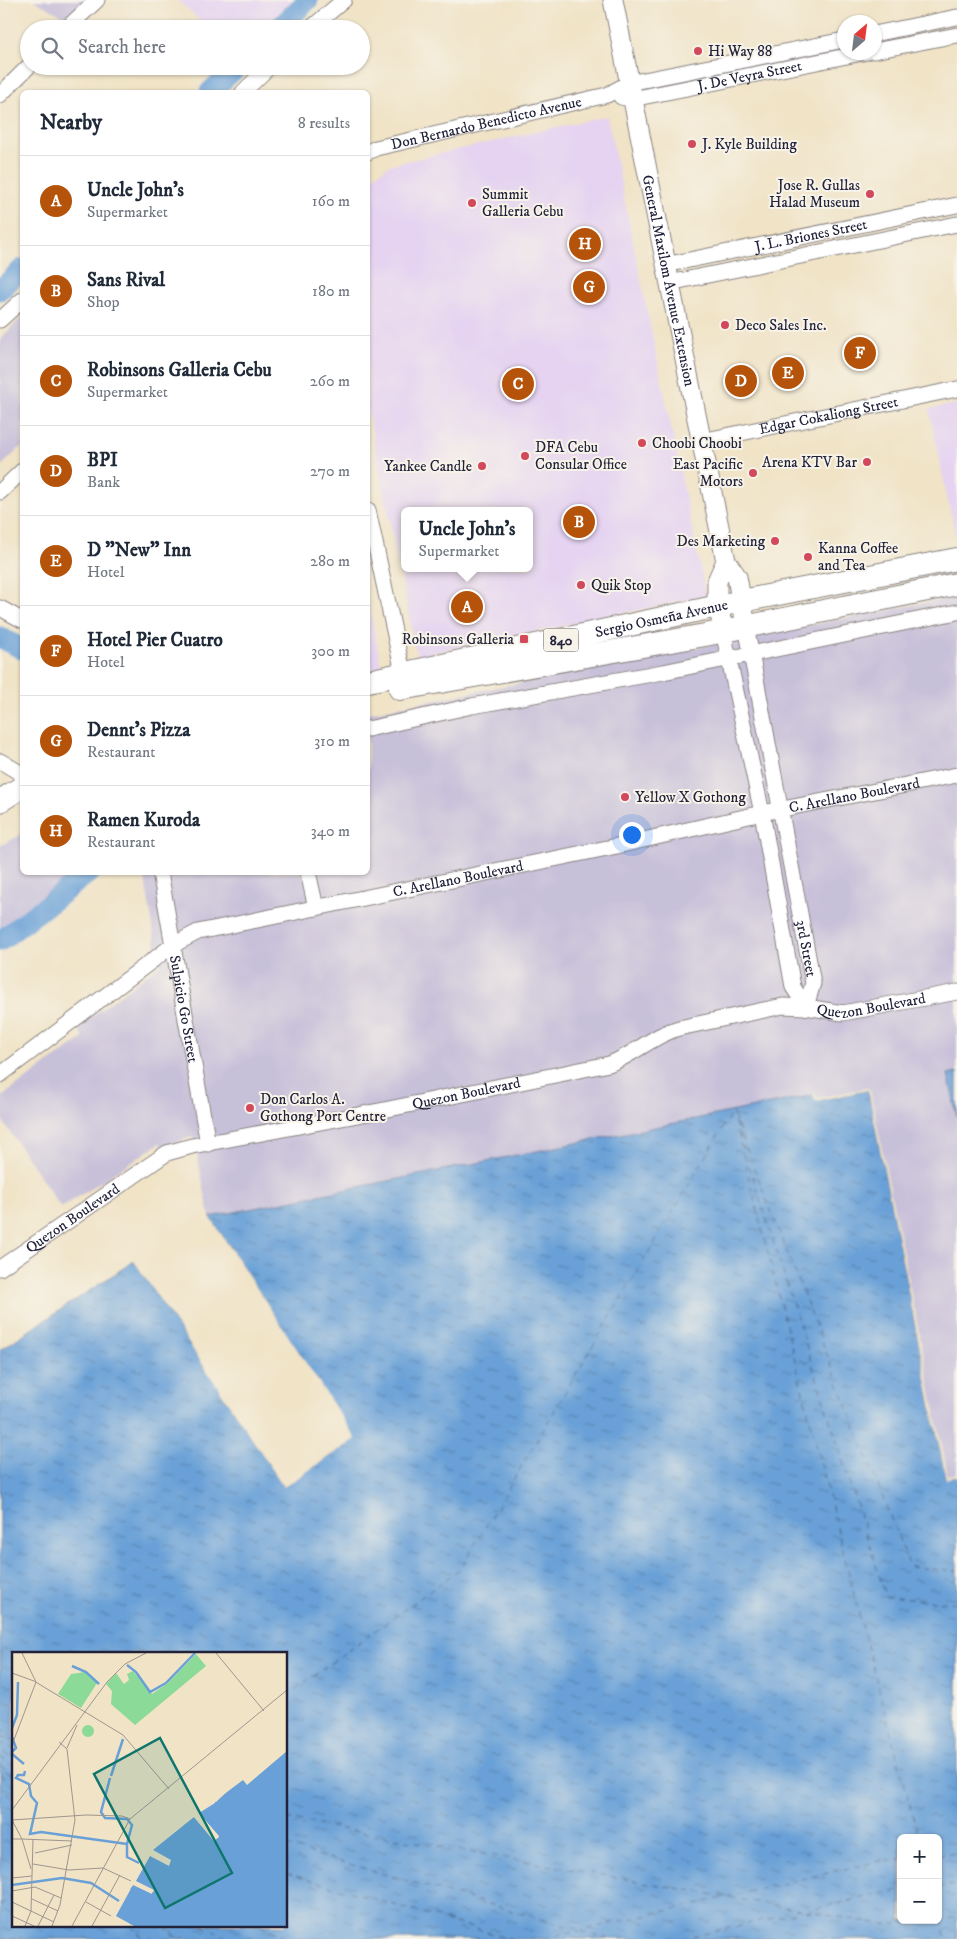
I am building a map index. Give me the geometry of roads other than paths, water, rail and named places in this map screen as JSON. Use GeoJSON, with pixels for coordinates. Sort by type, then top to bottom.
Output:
{"type":"FeatureCollection","features":[{"type":"Feature","properties":{"kind":"highway","name":"Sergio Osmeña Avenue"},"geometry":{"type":"LineString","coordinates":[[370,695],[405,681],[719,606],[957,560]]}},
{"type":"Feature","properties":{"kind":"highway","name":"Sergio Osmeña Avenue"},"geometry":{"type":"LineString","coordinates":[[370,681],[405,681],[723,631],[957,584]]}},
{"type":"Feature","properties":{"kind":"highway"},"geometry":{"type":"LineString","coordinates":[[0,801],[20,788]]}},
{"type":"Feature","properties":{"kind":"highway"},"geometry":{"type":"LineString","coordinates":[[0,817],[20,805]]}},
{"type":"Feature","properties":{"kind":"main road","name":"General Maxilom Avenue Extension"},"geometry":{"type":"LineString","coordinates":[[612,0],[726,561],[737,577],[746,626]]}},
{"type":"Feature","properties":{"kind":"main road"},"geometry":{"type":"LineString","coordinates":[[723,631],[717,581],[726,561]]}},
{"type":"Feature","properties":{"kind":"street"},"geometry":{"type":"LineString","coordinates":[[76,20],[97,0]]}},
{"type":"Feature","properties":{"kind":"street"},"geometry":{"type":"LineString","coordinates":[[321,20],[344,0]]}},
{"type":"Feature","properties":{"kind":"street"},"geometry":{"type":"LineString","coordinates":[[882,32],[957,17]]}},
{"type":"Feature","properties":{"kind":"street"},"geometry":{"type":"LineString","coordinates":[[936,21],[939,38]]}},
{"type":"Feature","properties":{"kind":"street"},"geometry":{"type":"LineString","coordinates":[[882,49],[957,34]]}},
{"type":"Feature","properties":{"kind":"street","name":"J. De Veyra Street"},"geometry":{"type":"LineString","coordinates":[[631,91],[837,42]]}},
{"type":"Feature","properties":{"kind":"street","name":"J. De Veyra Street"},"geometry":{"type":"LineString","coordinates":[[631,91],[837,57]]}},
{"type":"Feature","properties":{"kind":"street"},"geometry":{"type":"LineString","coordinates":[[0,95],[20,75]]}},
{"type":"Feature","properties":{"kind":"street"},"geometry":{"type":"LineString","coordinates":[[245,90],[261,75]]}},
{"type":"Feature","properties":{"kind":"street","name":"Don Bernardo Benedicto Avenue"},"geometry":{"type":"LineString","coordinates":[[370,151],[376,148],[631,91]]}},
{"type":"Feature","properties":{"kind":"street","name":"J. L. Briones Street"},"geometry":{"type":"LineString","coordinates":[[667,274],[957,204]]}},
{"type":"Feature","properties":{"kind":"street"},"geometry":{"type":"LineString","coordinates":[[924,212],[928,230]]}},
{"type":"Feature","properties":{"kind":"street","name":"J. L. Briones Street"},"geometry":{"type":"LineString","coordinates":[[667,274],[957,224]]}},
{"type":"Feature","properties":{"kind":"street"},"geometry":{"type":"LineString","coordinates":[[0,320],[20,302]]}},
{"type":"Feature","properties":{"kind":"street","name":"Edgar Cokaliong Street"},"geometry":{"type":"LineString","coordinates":[[701,441],[957,390]]}},
{"type":"Feature","properties":{"kind":"street"},"geometry":{"type":"LineString","coordinates":[[0,492],[20,473]]}},
{"type":"Feature","properties":{"kind":"street"},"geometry":{"type":"LineString","coordinates":[[370,519],[405,681]]}},
{"type":"Feature","properties":{"kind":"street"},"geometry":{"type":"LineString","coordinates":[[0,608],[20,619]]}},
{"type":"Feature","properties":{"kind":"street"},"geometry":{"type":"LineString","coordinates":[[370,729],[472,706],[663,672],[957,612]]}},
{"type":"Feature","properties":{"kind":"street","name":"3rd Street"},"geometry":{"type":"LineString","coordinates":[[746,626],[813,983],[806,1008]]}},
{"type":"Feature","properties":{"kind":"street","name":"3rd Street"},"geometry":{"type":"LineString","coordinates":[[723,631],[762,813],[793,988],[806,1008]]}},
{"type":"Feature","properties":{"kind":"street"},"geometry":{"type":"LineString","coordinates":[[0,761],[20,773]]}},
{"type":"Feature","properties":{"kind":"street","name":"C. Arellano Boulevard"},"geometry":{"type":"LineString","coordinates":[[0,1075],[173,945],[198,932],[617,846],[762,813],[957,775]]}},
{"type":"Feature","properties":{"kind":"street","name":"Sulpicio Go Street"},"geometry":{"type":"LineString","coordinates":[[161,875],[208,1144]]}},
{"type":"Feature","properties":{"kind":"street"},"geometry":{"type":"LineString","coordinates":[[309,875],[316,908]]}},
{"type":"Feature","properties":{"kind":"street","name":"Quezon Boulevard"},"geometry":{"type":"LineString","coordinates":[[0,1268],[167,1153],[609,1064],[620,1060],[668,1031],[783,1006],[843,1013],[957,992]]}},
{"type":"Feature","properties":{"kind":"water"},"geometry":{"type":"Polygon","coordinates":[[[957,1072],[957,1117],[948,1074],[957,1072]]]}},
{"type":"Feature","properties":{"kind":"water"},"geometry":{"type":"Polygon","coordinates":[[[868,1090],[946,1478],[957,1476],[957,1939],[0,1939],[0,1350],[134,1261],[284,1487],[355,1439],[210,1217],[814,1095],[815,1101],[868,1090]]]}},
{"type":"Feature","properties":{"kind":"waterway"},"geometry":{"type":"LineString","coordinates":[[287,20],[308,0]]}},
{"type":"Feature","properties":{"kind":"waterway"},"geometry":{"type":"LineString","coordinates":[[212,90],[228,75]]}},
{"type":"Feature","properties":{"kind":"waterway"},"geometry":{"type":"LineString","coordinates":[[0,290],[20,271]]}},
{"type":"Feature","properties":{"kind":"waterway"},"geometry":{"type":"LineString","coordinates":[[0,637],[20,648]]}},
{"type":"Feature","properties":{"kind":"waterway"},"geometry":{"type":"LineString","coordinates":[[0,941],[86,875]]}},
{"type":"Feature","properties":{"kind":"place","name":"Hi Way 88"},"geometry":{"type":"Point","coordinates":[698,51]}},
{"type":"Feature","properties":{"kind":"place","name":"J. Kyle Building"},"geometry":{"type":"Point","coordinates":[692,144]}},
{"type":"Feature","properties":{"kind":"place","name":"Jose R. Gullas Halad Museum"},"geometry":{"type":"Point","coordinates":[870,194]}},
{"type":"Feature","properties":{"kind":"place","name":"Summit Galleria Cebu"},"geometry":{"type":"Point","coordinates":[472,203]}},
{"type":"Feature","properties":{"kind":"place","name":"Ramen Kuroda"},"geometry":{"type":"Point","coordinates":[585,244]}},
{"type":"Feature","properties":{"kind":"place","name":"Dennt's Pizza"},"geometry":{"type":"Point","coordinates":[589,287]}},
{"type":"Feature","properties":{"kind":"place","name":"Deco Sales Inc."},"geometry":{"type":"Point","coordinates":[725,325]}},
{"type":"Feature","properties":{"kind":"place","name":"Hotel Pier Cuatro"},"geometry":{"type":"Point","coordinates":[860,353]}},
{"type":"Feature","properties":{"kind":"place","name":"D \"New\" Inn"},"geometry":{"type":"Point","coordinates":[788,373]}},
{"type":"Feature","properties":{"kind":"place","name":"BPI"},"geometry":{"type":"Point","coordinates":[741,381]}},
{"type":"Feature","properties":{"kind":"place","name":"Robinsons Galleria Cebu"},"geometry":{"type":"Point","coordinates":[518,384]}},
{"type":"Feature","properties":{"kind":"place","name":"Choobi Choobi"},"geometry":{"type":"Point","coordinates":[642,443]}},
{"type":"Feature","properties":{"kind":"place","name":"DFA Cebu Consular Office"},"geometry":{"type":"Point","coordinates":[525,456]}},
{"type":"Feature","properties":{"kind":"place","name":"Arena KTV Bar"},"geometry":{"type":"Point","coordinates":[867,462]}},
{"type":"Feature","properties":{"kind":"place","name":"Yankee Candle"},"geometry":{"type":"Point","coordinates":[482,466]}},
{"type":"Feature","properties":{"kind":"place","name":"East Pacific Motors"},"geometry":{"type":"Point","coordinates":[753,473]}},
{"type":"Feature","properties":{"kind":"place","name":"Sans Rival"},"geometry":{"type":"Point","coordinates":[579,522]}},
{"type":"Feature","properties":{"kind":"place","name":"Des Marketing"},"geometry":{"type":"Point","coordinates":[775,541]}},
{"type":"Feature","properties":{"kind":"place","name":"Kanna Coffee and Tea"},"geometry":{"type":"Point","coordinates":[808,557]}},
{"type":"Feature","properties":{"kind":"place","name":"Quik Stop"},"geometry":{"type":"Point","coordinates":[581,585]}},
{"type":"Feature","properties":{"kind":"place","name":"Uncle John's"},"geometry":{"type":"Point","coordinates":[467,607]}},
{"type":"Feature","properties":{"kind":"place","name":"Robinsons Galleria"},"geometry":{"type":"Point","coordinates":[524,639]}},
{"type":"Feature","properties":{"kind":"place","name":"Yellow X Gothong"},"geometry":{"type":"Point","coordinates":[625,797]}},
{"type":"Feature","properties":{"kind":"place","name":"Don Carlos A. Gothong Port Centre"},"geometry":{"type":"Point","coordinates":[250,1108]}}]}
